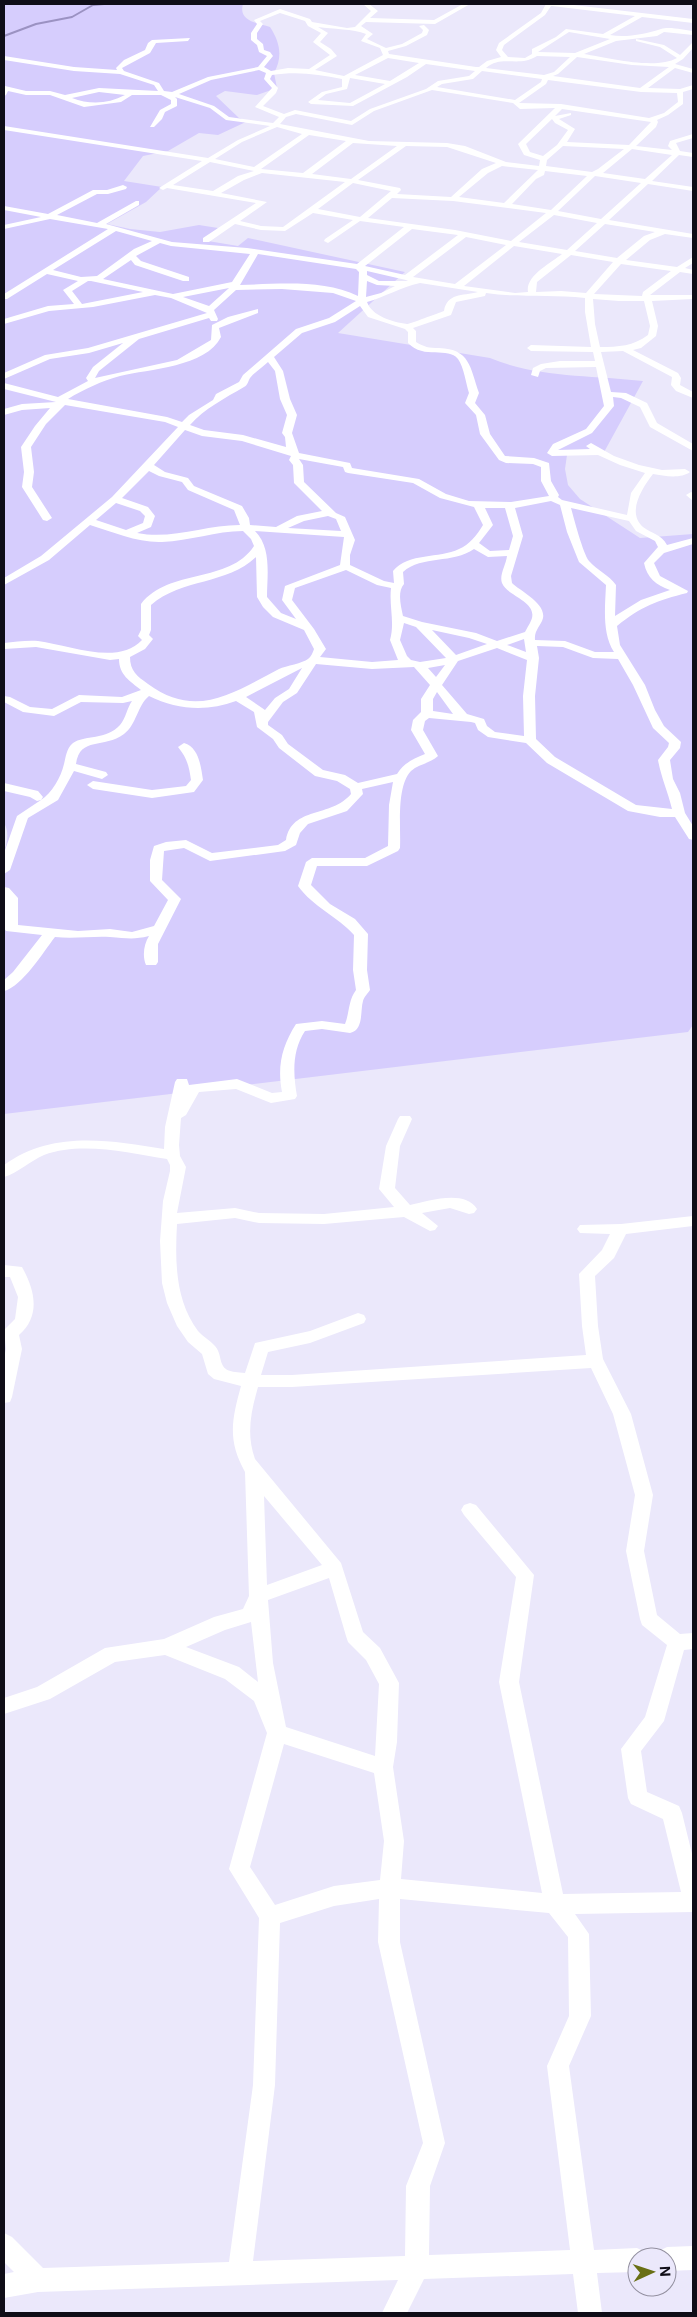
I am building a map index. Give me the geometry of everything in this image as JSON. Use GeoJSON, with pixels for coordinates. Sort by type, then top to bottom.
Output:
{"type":"FeatureCollection","features":[{"type":"Feature","properties":{"kind":"street"},"geometry":{"type":"LineString","coordinates":[[358,28],[375,11],[366,4]]}},
{"type":"Feature","properties":{"kind":"street"},"geometry":{"type":"LineString","coordinates":[[366,20],[434,22],[467,4]]}},
{"type":"Feature","properties":{"kind":"street"},"geometry":{"type":"LineString","coordinates":[[505,58],[499,50],[501,44],[543,14],[550,4],[693,21]]}},
{"type":"Feature","properties":{"kind":"street"},"geometry":{"type":"LineString","coordinates":[[247,19],[259,19],[280,7],[308,20],[310,24],[325,33],[316,42],[329,50],[334,56],[310,71]]}},
{"type":"Feature","properties":{"kind":"street"},"geometry":{"type":"LineString","coordinates":[[586,16],[596,9]]}},
{"type":"Feature","properties":{"kind":"street"},"geometry":{"type":"LineString","coordinates":[[606,36],[613,30],[641,15]]}},
{"type":"Feature","properties":{"kind":"street"},"geometry":{"type":"LineString","coordinates":[[173,94],[210,78],[223,78],[260,68],[270,56],[260,51],[260,44],[254,40],[254,32],[260,24],[256,21],[259,19]]}},
{"type":"Feature","properties":{"kind":"street"},"geometry":{"type":"LineString","coordinates":[[546,77],[556,73],[576,55],[587,52],[599,44],[620,38],[657,34],[681,19]]}},
{"type":"Feature","properties":{"kind":"street"},"geometry":{"type":"LineString","coordinates":[[536,54],[534,50],[552,42],[581,22]]}},
{"type":"Feature","properties":{"kind":"street"},"geometry":{"type":"LineString","coordinates":[[310,24],[347,30],[358,28],[370,34],[364,38],[364,41],[382,47],[386,53],[425,61],[466,68],[662,91],[691,97]]}},
{"type":"Feature","properties":{"kind":"street"},"geometry":{"type":"LineString","coordinates":[[346,77],[386,53],[424,34],[426,30],[422,26]]}},
{"type":"Feature","properties":{"kind":"street"},"geometry":{"type":"LineString","coordinates":[[604,27],[613,30]]}},
{"type":"Feature","properties":{"kind":"street"},"geometry":{"type":"LineString","coordinates":[[568,30],[672,43]]}},
{"type":"Feature","properties":{"kind":"street"},"geometry":{"type":"LineString","coordinates":[[663,30],[693,33]]}},
{"type":"Feature","properties":{"kind":"street"},"geometry":{"type":"LineString","coordinates":[[121,72],[119,68],[123,63],[147,54],[152,48],[151,43],[154,41],[188,38]]}},
{"type":"Feature","properties":{"kind":"street"},"geometry":{"type":"LineString","coordinates":[[644,40],[662,46],[681,58]]}},
{"type":"Feature","properties":{"kind":"street"},"geometry":{"type":"LineString","coordinates":[[682,44],[693,45]]}},
{"type":"Feature","properties":{"kind":"street"},"geometry":{"type":"LineString","coordinates":[[641,90],[681,58],[693,45]]}},
{"type":"Feature","properties":{"kind":"street"},"geometry":{"type":"LineString","coordinates":[[269,72],[267,79],[275,88],[274,92],[258,107],[352,123],[372,110],[430,89],[440,82],[471,78],[489,62],[505,58],[526,60],[536,54],[576,55],[632,63],[672,65],[693,72]]}},
{"type":"Feature","properties":{"kind":"street"},"geometry":{"type":"LineString","coordinates":[[4,58],[74,69],[121,72],[157,84],[162,93],[174,99],[175,105]]}},
{"type":"Feature","properties":{"kind":"street"},"geometry":{"type":"LineString","coordinates":[[299,129],[326,118],[407,75],[425,61]]}},
{"type":"Feature","properties":{"kind":"street"},"geometry":{"type":"LineString","coordinates":[[260,68],[269,72],[284,70],[310,71],[516,102],[544,84],[546,77]]}},
{"type":"Feature","properties":{"kind":"street"},"geometry":{"type":"LineString","coordinates":[[157,191],[240,141],[272,128],[284,116],[295,112],[324,92],[348,88],[346,77]]}},
{"type":"Feature","properties":{"kind":"street"},"geometry":{"type":"LineString","coordinates":[[681,94],[693,87]]}},
{"type":"Feature","properties":{"kind":"street"},"geometry":{"type":"LineString","coordinates":[[6,90],[26,93],[50,93],[84,105],[119,101],[128,96],[128,93]]}},
{"type":"Feature","properties":{"kind":"street"},"geometry":{"type":"LineString","coordinates":[[65,97],[99,90],[173,94],[205,104],[228,119],[276,124],[308,133],[369,143],[447,145],[462,148],[502,163],[693,189]]}},
{"type":"Feature","properties":{"kind":"street"},"geometry":{"type":"LineString","coordinates":[[365,91],[401,100]]}},
{"type":"Feature","properties":{"kind":"street"},"geometry":{"type":"LineString","coordinates":[[516,102],[520,108],[547,104],[652,120],[666,114],[681,103],[681,94]]}},
{"type":"Feature","properties":{"kind":"street"},"geometry":{"type":"LineString","coordinates":[[311,102],[351,105],[372,110]]}},
{"type":"Feature","properties":{"kind":"street"},"geometry":{"type":"LineString","coordinates":[[152,126],[159,119],[162,112],[175,105],[205,104]]}},
{"type":"Feature","properties":{"kind":"street"},"geometry":{"type":"LineString","coordinates":[[561,106],[522,144],[527,153],[544,159],[555,153],[560,144],[571,134],[572,129],[557,122],[555,118],[562,114],[592,112]]}},
{"type":"Feature","properties":{"kind":"street"},"geometry":{"type":"LineString","coordinates":[[676,106],[687,109]]}},
{"type":"Feature","properties":{"kind":"street"},"geometry":{"type":"LineString","coordinates":[[271,110],[284,116]]}},
{"type":"Feature","properties":{"kind":"street"},"geometry":{"type":"LineString","coordinates":[[456,287],[514,243],[560,205],[593,174],[608,166],[654,126],[655,122],[652,120]]}},
{"type":"Feature","properties":{"kind":"street"},"geometry":{"type":"LineString","coordinates":[[306,175],[350,140],[355,131],[352,123]]}},
{"type":"Feature","properties":{"kind":"street"},"geometry":{"type":"LineString","coordinates":[[4,128],[180,154],[259,170],[352,181],[397,189],[391,196],[328,241]]}},
{"type":"Feature","properties":{"kind":"street"},"geometry":{"type":"LineString","coordinates":[[212,195],[259,170],[308,133]]}},
{"type":"Feature","properties":{"kind":"street"},"geometry":{"type":"LineString","coordinates":[[362,134],[371,140],[369,143]]}},
{"type":"Feature","properties":{"kind":"street"},"geometry":{"type":"LineString","coordinates":[[678,153],[672,146],[672,142],[693,136]]}},
{"type":"Feature","properties":{"kind":"street"},"geometry":{"type":"LineString","coordinates":[[560,144],[629,147],[693,156]]}},
{"type":"Feature","properties":{"kind":"street"},"geometry":{"type":"LineString","coordinates":[[235,222],[261,228],[285,229],[403,145]]}},
{"type":"Feature","properties":{"kind":"street"},"geometry":{"type":"LineString","coordinates":[[533,295],[531,286],[533,281],[570,252],[635,195],[645,182],[678,153]]}},
{"type":"Feature","properties":{"kind":"street"},"geometry":{"type":"LineString","coordinates":[[506,205],[533,177],[541,173],[544,168],[544,159]]}},
{"type":"Feature","properties":{"kind":"street"},"geometry":{"type":"LineString","coordinates":[[453,198],[485,171],[502,163]]}},
{"type":"Feature","properties":{"kind":"street"},"geometry":{"type":"LineString","coordinates":[[166,186],[263,202],[206,240],[255,252]]}},
{"type":"Feature","properties":{"kind":"street"},"geometry":{"type":"LineString","coordinates":[[4,225],[40,220],[68,208],[96,192],[108,192],[123,187]]}},
{"type":"Feature","properties":{"kind":"street"},"geometry":{"type":"LineString","coordinates":[[391,196],[453,198],[531,208],[602,222],[693,236]]}},
{"type":"Feature","properties":{"kind":"street"},"geometry":{"type":"LineString","coordinates":[[97,225],[110,220],[136,203]]}},
{"type":"Feature","properties":{"kind":"street"},"geometry":{"type":"LineString","coordinates":[[531,208],[560,205]]}},
{"type":"Feature","properties":{"kind":"street"},"geometry":{"type":"LineString","coordinates":[[4,208],[115,228],[171,244],[255,252],[359,267],[406,281]]}},
{"type":"Feature","properties":{"kind":"street"},"geometry":{"type":"LineString","coordinates":[[312,210],[693,272]]}},
{"type":"Feature","properties":{"kind":"street"},"geometry":{"type":"LineString","coordinates":[[4,225],[24,212]]}},
{"type":"Feature","properties":{"kind":"street"},"geometry":{"type":"LineString","coordinates":[[359,267],[409,227]]}},
{"type":"Feature","properties":{"kind":"street"},"geometry":{"type":"LineString","coordinates":[[4,297],[115,228]]}},
{"type":"Feature","properties":{"kind":"street"},"geometry":{"type":"LineString","coordinates":[[600,452],[552,453],[560,444],[585,434],[609,406],[601,364],[596,350],[589,296],[592,287],[620,261],[647,238],[663,232]]}},
{"type":"Feature","properties":{"kind":"street"},"geometry":{"type":"LineString","coordinates":[[4,582],[45,558],[114,499],[148,466],[192,417],[217,400],[219,396],[244,384],[246,378],[299,331],[332,320],[362,301],[393,292],[465,234]]}},
{"type":"Feature","properties":{"kind":"street"},"geometry":{"type":"LineString","coordinates":[[80,306],[67,290],[89,280],[106,276],[131,255],[160,240]]}},
{"type":"Feature","properties":{"kind":"street"},"geometry":{"type":"LineString","coordinates":[[4,376],[48,357],[89,350],[136,338],[211,312],[236,286],[255,252]]}},
{"type":"Feature","properties":{"kind":"street"},"geometry":{"type":"LineString","coordinates":[[131,255],[138,263],[186,279]]}},
{"type":"Feature","properties":{"kind":"street"},"geometry":{"type":"LineString","coordinates":[[531,348],[596,350],[625,349],[638,346],[652,336],[654,321],[645,298],[647,291],[693,259]]}},
{"type":"Feature","properties":{"kind":"street"},"geometry":{"type":"LineString","coordinates":[[359,267],[363,271],[362,301],[366,311],[371,316],[408,327],[412,331],[412,343],[416,348],[427,351],[451,351],[462,358],[474,393],[470,403],[480,416],[485,434],[506,460],[534,461],[546,465],[545,477],[554,495],[552,498]]}},
{"type":"Feature","properties":{"kind":"street"},"geometry":{"type":"LineString","coordinates":[[22,407],[33,393],[81,387],[123,373],[169,366],[192,357],[215,341],[216,327],[211,312],[173,296],[47,271]]}},
{"type":"Feature","properties":{"kind":"street"},"geometry":{"type":"LineString","coordinates":[[363,276],[377,283],[418,281],[488,292],[533,295],[561,293],[619,299],[693,297]]}},
{"type":"Feature","properties":{"kind":"street"},"geometry":{"type":"LineString","coordinates":[[444,285],[444,293],[453,300]]}},
{"type":"Feature","properties":{"kind":"street"},"geometry":{"type":"LineString","coordinates":[[173,296],[236,286],[282,287],[320,289],[351,294],[362,301]]}},
{"type":"Feature","properties":{"kind":"street"},"geometry":{"type":"LineString","coordinates":[[4,322],[48,310],[156,292]]}},
{"type":"Feature","properties":{"kind":"street"},"geometry":{"type":"LineString","coordinates":[[408,327],[423,320],[448,313],[450,302],[453,300],[488,292]]}},
{"type":"Feature","properties":{"kind":"street"},"geometry":{"type":"LineString","coordinates":[[216,327],[230,319],[255,312]]}},
{"type":"Feature","properties":{"kind":"street"},"geometry":{"type":"LineString","coordinates":[[95,383],[90,378],[96,369],[136,338]]}},
{"type":"Feature","properties":{"kind":"street"},"geometry":{"type":"LineString","coordinates":[[625,349],[675,375],[677,378],[675,385],[678,389],[693,395]]}},
{"type":"Feature","properties":{"kind":"street"},"geometry":{"type":"LineString","coordinates":[[270,358],[279,371],[285,399],[292,415],[287,433],[290,436],[291,447],[296,455],[294,460],[298,465],[298,477],[302,487],[325,506],[333,516],[340,516],[348,534],[350,540],[345,554],[345,567]]}},
{"type":"Feature","properties":{"kind":"street"},"geometry":{"type":"LineString","coordinates":[[535,375],[538,369],[548,365],[601,364]]}},
{"type":"Feature","properties":{"kind":"street"},"geometry":{"type":"LineString","coordinates":[[4,386],[61,402],[167,420],[202,433],[248,439],[263,445],[283,448],[296,455],[347,465],[348,470],[419,482],[441,495],[477,503],[509,506],[552,498],[565,505],[632,519],[640,529],[658,539],[663,547],[662,550]]}},
{"type":"Feature","properties":{"kind":"street"},"geometry":{"type":"LineString","coordinates":[[47,518],[28,487],[29,472],[26,447],[36,433],[41,421],[61,402],[81,387]]}},
{"type":"Feature","properties":{"kind":"street"},"geometry":{"type":"LineString","coordinates":[[607,394],[623,395],[644,405],[653,425],[693,448]]}},
{"type":"Feature","properties":{"kind":"street"},"geometry":{"type":"LineString","coordinates":[[4,412],[22,407],[61,402]]}},
{"type":"Feature","properties":{"kind":"street"},"geometry":{"type":"LineString","coordinates":[[585,434],[589,443],[600,452],[621,462],[651,472],[668,474],[691,468]]}},
{"type":"Feature","properties":{"kind":"street"},"geometry":{"type":"LineString","coordinates":[[148,466],[162,474],[185,480],[191,488],[238,508],[244,518],[246,528],[257,542],[262,560],[262,597],[268,607],[277,615],[309,629]]}},
{"type":"Feature","properties":{"kind":"street"},"geometry":{"type":"LineString","coordinates":[[632,519],[633,496],[637,487],[651,472]]}},
{"type":"Feature","properties":{"kind":"street"},"geometry":{"type":"LineString","coordinates":[[114,499],[144,510],[150,516],[147,525],[128,533]]}},
{"type":"Feature","properties":{"kind":"street"},"geometry":{"type":"LineString","coordinates":[[464,717],[456,712],[449,697],[426,672],[402,657],[395,640],[399,626],[395,602],[396,586],[399,584],[397,574],[400,568],[410,563],[439,559],[464,551],[478,540],[488,525],[477,503]]}},
{"type":"Feature","properties":{"kind":"street"},"geometry":{"type":"LineString","coordinates":[[565,505],[572,532],[585,564],[603,576],[611,585],[611,625],[615,645],[639,685],[659,728],[675,742],[674,748],[664,760],[679,813],[693,836]]}},
{"type":"Feature","properties":{"kind":"street"},"geometry":{"type":"LineString","coordinates":[[509,506],[519,534],[518,546],[510,558],[511,564],[506,576],[507,583],[527,598],[537,611],[538,617],[530,638],[533,658],[529,696],[530,740]]}},
{"type":"Feature","properties":{"kind":"street"},"geometry":{"type":"LineString","coordinates":[[4,646],[36,644],[110,657],[125,655],[138,650],[148,639],[143,636],[146,630],[146,604],[153,596],[184,581],[234,568],[250,558],[262,533],[301,518],[330,513]]}},
{"type":"Feature","properties":{"kind":"street"},"geometry":{"type":"LineString","coordinates":[[87,521],[142,537],[160,539],[186,537],[209,530],[246,528],[276,529],[324,535],[348,534]]}},
{"type":"Feature","properties":{"kind":"street"},"geometry":{"type":"LineString","coordinates":[[688,592],[660,582],[652,576],[649,563],[662,550],[693,541]]}},
{"type":"Feature","properties":{"kind":"street"},"geometry":{"type":"LineString","coordinates":[[472,543],[488,554],[512,553]]}},
{"type":"Feature","properties":{"kind":"street"},"geometry":{"type":"LineString","coordinates":[[343,662],[320,649],[309,629],[287,600],[290,586],[345,567],[360,570],[369,579],[381,585],[396,586]]}},
{"type":"Feature","properties":{"kind":"street"},"geometry":{"type":"LineString","coordinates":[[611,625],[639,605],[672,593],[688,592]]}},
{"type":"Feature","properties":{"kind":"street"},"geometry":{"type":"LineString","coordinates":[[398,618],[420,625],[472,635],[533,658]]}},
{"type":"Feature","properties":{"kind":"street"},"geometry":{"type":"LineString","coordinates":[[420,625],[453,658]]}},
{"type":"Feature","properties":{"kind":"street"},"geometry":{"type":"LineString","coordinates":[[125,655],[124,667],[128,674],[148,691],[167,700],[189,705],[216,703],[238,697],[296,666],[311,662],[343,662],[368,665],[413,664],[453,658],[530,638],[565,644],[594,655],[621,656]]}},
{"type":"Feature","properties":{"kind":"street"},"geometry":{"type":"LineString","coordinates":[[262,721],[279,700],[293,691],[298,685],[320,649]]}},
{"type":"Feature","properties":{"kind":"street"},"geometry":{"type":"LineString","coordinates":[[428,713],[427,699],[452,663],[453,658]]}},
{"type":"Feature","properties":{"kind":"street"},"geometry":{"type":"LineString","coordinates":[[6,699],[27,710],[54,713],[79,698],[123,700],[148,691]]}},
{"type":"Feature","properties":{"kind":"street"},"geometry":{"type":"LineString","coordinates":[[4,870],[22,817],[36,806],[54,797],[70,766],[72,753],[78,745],[100,740],[117,733],[129,722],[134,704],[148,691]]}},
{"type":"Feature","properties":{"kind":"street"},"geometry":{"type":"LineString","coordinates":[[238,697],[259,710],[263,727],[278,737],[283,746],[319,773],[340,778],[356,787],[399,777],[419,759],[432,756],[417,730],[419,720],[428,713]]}},
{"type":"Feature","properties":{"kind":"street"},"geometry":{"type":"LineString","coordinates":[[428,713],[436,716],[478,719],[482,728],[492,735],[530,740],[551,760],[632,808],[660,813],[679,813]]}},
{"type":"Feature","properties":{"kind":"street"},"geometry":{"type":"LineString","coordinates":[[93,785],[152,794],[190,789],[197,780],[191,752],[184,747]]}},
{"type":"Feature","properties":{"kind":"street"},"geometry":{"type":"LineString","coordinates":[[70,766],[102,775]]}},
{"type":"Feature","properties":{"kind":"street"},"geometry":{"type":"LineString","coordinates":[[173,1126],[194,1088],[237,1084],[271,1098],[290,1096],[286,1068],[292,1038],[301,1027],[322,1025],[350,1029],[356,1013],[356,1000],[363,990],[359,978],[362,960],[361,934],[350,922],[324,907],[304,886],[312,862],[367,862],[394,848],[396,792],[399,777]]}},
{"type":"Feature","properties":{"kind":"street"},"geometry":{"type":"LineString","coordinates":[[4,787],[34,794],[37,797]]}},
{"type":"Feature","properties":{"kind":"street"},"geometry":{"type":"LineString","coordinates":[[151,962],[151,944],[174,899],[156,881],[158,849],[166,846],[186,844],[210,857],[281,848],[292,842],[292,833],[300,822],[341,809],[349,804],[357,794],[356,787]]}},
{"type":"Feature","properties":{"kind":"street"},"geometry":{"type":"LineString","coordinates":[[15,798],[22,817]]}},
{"type":"Feature","properties":{"kind":"street"},"geometry":{"type":"LineString","coordinates":[[4,891],[12,898],[7,928],[78,935],[110,933],[132,936],[155,930]]}},
{"type":"Feature","properties":{"kind":"street"},"geometry":{"type":"LineString","coordinates":[[4,987],[18,975],[52,932]]}},
{"type":"Feature","properties":{"kind":"street"},"geometry":{"type":"LineString","coordinates":[[182,1082],[173,1126],[172,1155],[178,1166],[169,1219],[169,1277],[179,1315],[193,1339],[210,1351],[214,1370],[220,1376],[251,1381],[301,1381],[595,1361]]}},
{"type":"Feature","properties":{"kind":"street"},"geometry":{"type":"LineString","coordinates":[[405,1119],[393,1146],[387,1189],[407,1212],[430,1226]]}},
{"type":"Feature","properties":{"kind":"street"},"geometry":{"type":"LineString","coordinates":[[4,1172],[12,1165],[42,1149],[62,1146],[98,1144],[172,1155]]}},
{"type":"Feature","properties":{"kind":"street"},"geometry":{"type":"LineString","coordinates":[[169,1219],[235,1213],[259,1218],[324,1219],[407,1212],[451,1202],[469,1209]]}},
{"type":"Feature","properties":{"kind":"street"},"geometry":{"type":"LineString","coordinates":[[586,1229],[621,1229],[693,1221]]}},
{"type":"Feature","properties":{"kind":"street"},"geometry":{"type":"LineString","coordinates":[[270,1916],[334,1896],[390,1888],[555,1904],[693,1900],[672,1813],[638,1798],[631,1749],[654,1721],[685,1642],[649,1619],[635,1551],[644,1495],[622,1414],[595,1361],[590,1326],[587,1274],[608,1254],[621,1229]]}},
{"type":"Feature","properties":{"kind":"street"},"geometry":{"type":"LineString","coordinates":[[4,1271],[16,1272],[26,1297],[23,1322],[10,1333],[14,1349],[4,1398]]}},
{"type":"Feature","properties":{"kind":"street"},"geometry":{"type":"LineString","coordinates":[[358,1319],[316,1337],[298,1342],[260,1347],[239,1429],[245,1459],[335,1568],[355,1636],[373,1654],[389,1683],[387,1742],[383,1767],[394,1841],[390,1888],[389,1942],[434,2143],[418,2186],[417,2268],[394,2313]]}},
{"type":"Feature","properties":{"kind":"street"},"geometry":{"type":"LineString","coordinates":[[239,2274],[264,2085],[270,1916],[239,1869],[276,1733],[264,1663],[258,1596],[254,1472]]}},
{"type":"Feature","properties":{"kind":"street"},"geometry":{"type":"LineString","coordinates":[[470,1510],[525,1575],[509,1682],[555,1904],[578,1934],[580,2016],[558,2066],[590,2313]]}},
{"type":"Feature","properties":{"kind":"street"},"geometry":{"type":"LineString","coordinates":[[4,1706],[43,1693],[82,1673],[112,1654],[166,1647],[221,1623],[249,1614],[258,1596],[335,1568]]}},
{"type":"Feature","properties":{"kind":"street"},"geometry":{"type":"LineString","coordinates":[[166,1647],[232,1673],[261,1695],[276,1733]]}},
{"type":"Feature","properties":{"kind":"street"},"geometry":{"type":"LineString","coordinates":[[276,1733],[383,1767]]}},
{"type":"Feature","properties":{"kind":"street"},"geometry":{"type":"LineString","coordinates":[[4,2245],[38,2280]]}},
{"type":"Feature","properties":{"kind":"street"},"geometry":{"type":"LineString","coordinates":[[677,2259],[693,2258]]}},
{"type":"Feature","properties":{"kind":"street"},"geometry":{"type":"LineString","coordinates":[[4,2286],[38,2280],[627,2260]]}},
{"type":"Feature","properties":{"kind":"shaded area"},"geometry":{"type":"Polygon","coordinates":[[[4,4],[243,4],[242,10],[246,18],[270,27],[276,38],[279,50],[279,61],[274,73],[277,88],[257,95],[225,91],[216,96],[239,118],[248,121],[218,135],[199,133],[168,151],[143,156],[124,181],[162,187],[146,202],[107,224],[130,229],[160,232],[199,225],[218,228],[208,241],[238,246],[248,238],[405,272],[338,333],[490,358],[527,369],[565,375],[643,381],[603,454],[567,455],[565,469],[568,485],[580,499],[640,538],[693,534],[693,1025],[688,1032],[4,1114],[4,851],[7,829],[4,823],[4,4]]]}},
{"type":"Feature","properties":{"kind":"waterway"},"geometry":{"type":"LineString","coordinates":[[4,36],[36,24],[72,17],[93,5],[104,4]]}}]}
